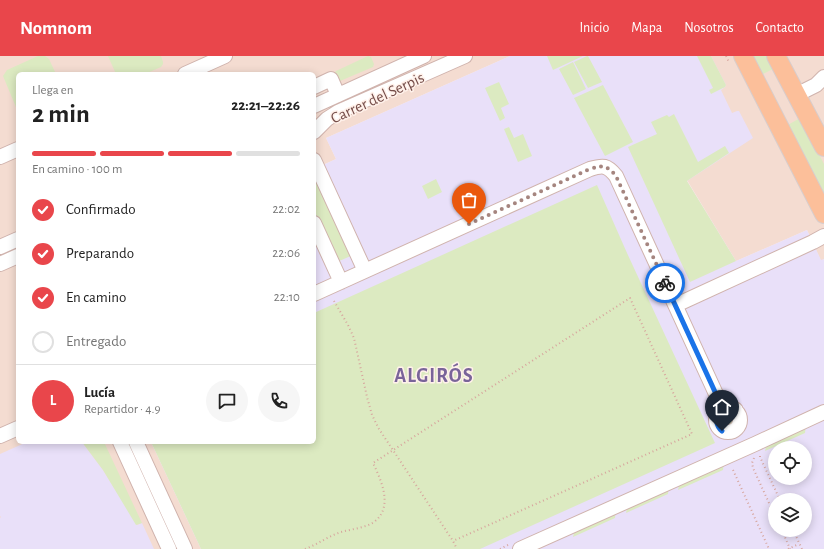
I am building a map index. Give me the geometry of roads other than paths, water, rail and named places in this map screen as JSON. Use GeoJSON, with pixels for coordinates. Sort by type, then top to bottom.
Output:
{"type":"FeatureCollection","features":[{"type":"Feature","properties":{"kind":"main road"},"geometry":{"type":"LineString","coordinates":[[743,56],[824,214]]}},
{"type":"Feature","properties":{"kind":"main road"},"geometry":{"type":"LineString","coordinates":[[776,56],[824,148]]}},
{"type":"Feature","properties":{"kind":"main road"},"geometry":{"type":"LineString","coordinates":[[770,109],[796,95]]}},
{"type":"Feature","properties":{"kind":"street"},"geometry":{"type":"LineString","coordinates":[[189,72],[225,56]]}},
{"type":"Feature","properties":{"kind":"street","name":"Carrer del Serpis"},"geometry":{"type":"LineString","coordinates":[[316,105],[424,56]]}},
{"type":"Feature","properties":{"kind":"street","name":"Carrer del Serpis"},"geometry":{"type":"LineString","coordinates":[[316,130],[327,119],[338,112],[465,56]]}},
{"type":"Feature","properties":{"kind":"street"},"geometry":{"type":"LineString","coordinates":[[796,95],[816,84],[824,77]]}},
{"type":"Feature","properties":{"kind":"street"},"geometry":{"type":"LineString","coordinates":[[316,86],[331,79],[338,95]]}},
{"type":"Feature","properties":{"kind":"street"},"geometry":{"type":"LineString","coordinates":[[0,157],[16,150]]}},
{"type":"Feature","properties":{"kind":"street"},"geometry":{"type":"LineString","coordinates":[[316,164],[365,271]]}},
{"type":"Feature","properties":{"kind":"street"},"geometry":{"type":"LineString","coordinates":[[316,293],[590,169],[597,166],[605,166],[616,176],[716,394],[717,425],[726,433],[733,432],[740,426],[741,422],[739,413],[716,394]]}},
{"type":"Feature","properties":{"kind":"street"},"geometry":{"type":"LineString","coordinates":[[316,227],[341,282]]}},
{"type":"Feature","properties":{"kind":"street"},"geometry":{"type":"LineString","coordinates":[[676,305],[824,236]]}},
{"type":"Feature","properties":{"kind":"street"},"geometry":{"type":"LineString","coordinates":[[0,247],[16,240]]}},
{"type":"Feature","properties":{"kind":"street"},"geometry":{"type":"LineString","coordinates":[[0,264],[16,257]]}},
{"type":"Feature","properties":{"kind":"street"},"geometry":{"type":"LineString","coordinates":[[716,417],[720,411],[724,409],[728,408],[736,410]]}},
{"type":"Feature","properties":{"kind":"street"},"geometry":{"type":"LineString","coordinates":[[520,549],[757,451],[824,412]]}},
{"type":"Feature","properties":{"kind":"street"},"geometry":{"type":"LineString","coordinates":[[0,436],[16,429]]}},
{"type":"Feature","properties":{"kind":"street"},"geometry":{"type":"LineString","coordinates":[[121,444],[170,549]]}},
{"type":"Feature","properties":{"kind":"street"},"geometry":{"type":"LineString","coordinates":[[137,444],[185,549]]}},
{"type":"Feature","properties":{"kind":"district","name":"ALGIRÓS"},"geometry":{"type":"Point","coordinates":[434,375]}}]}
